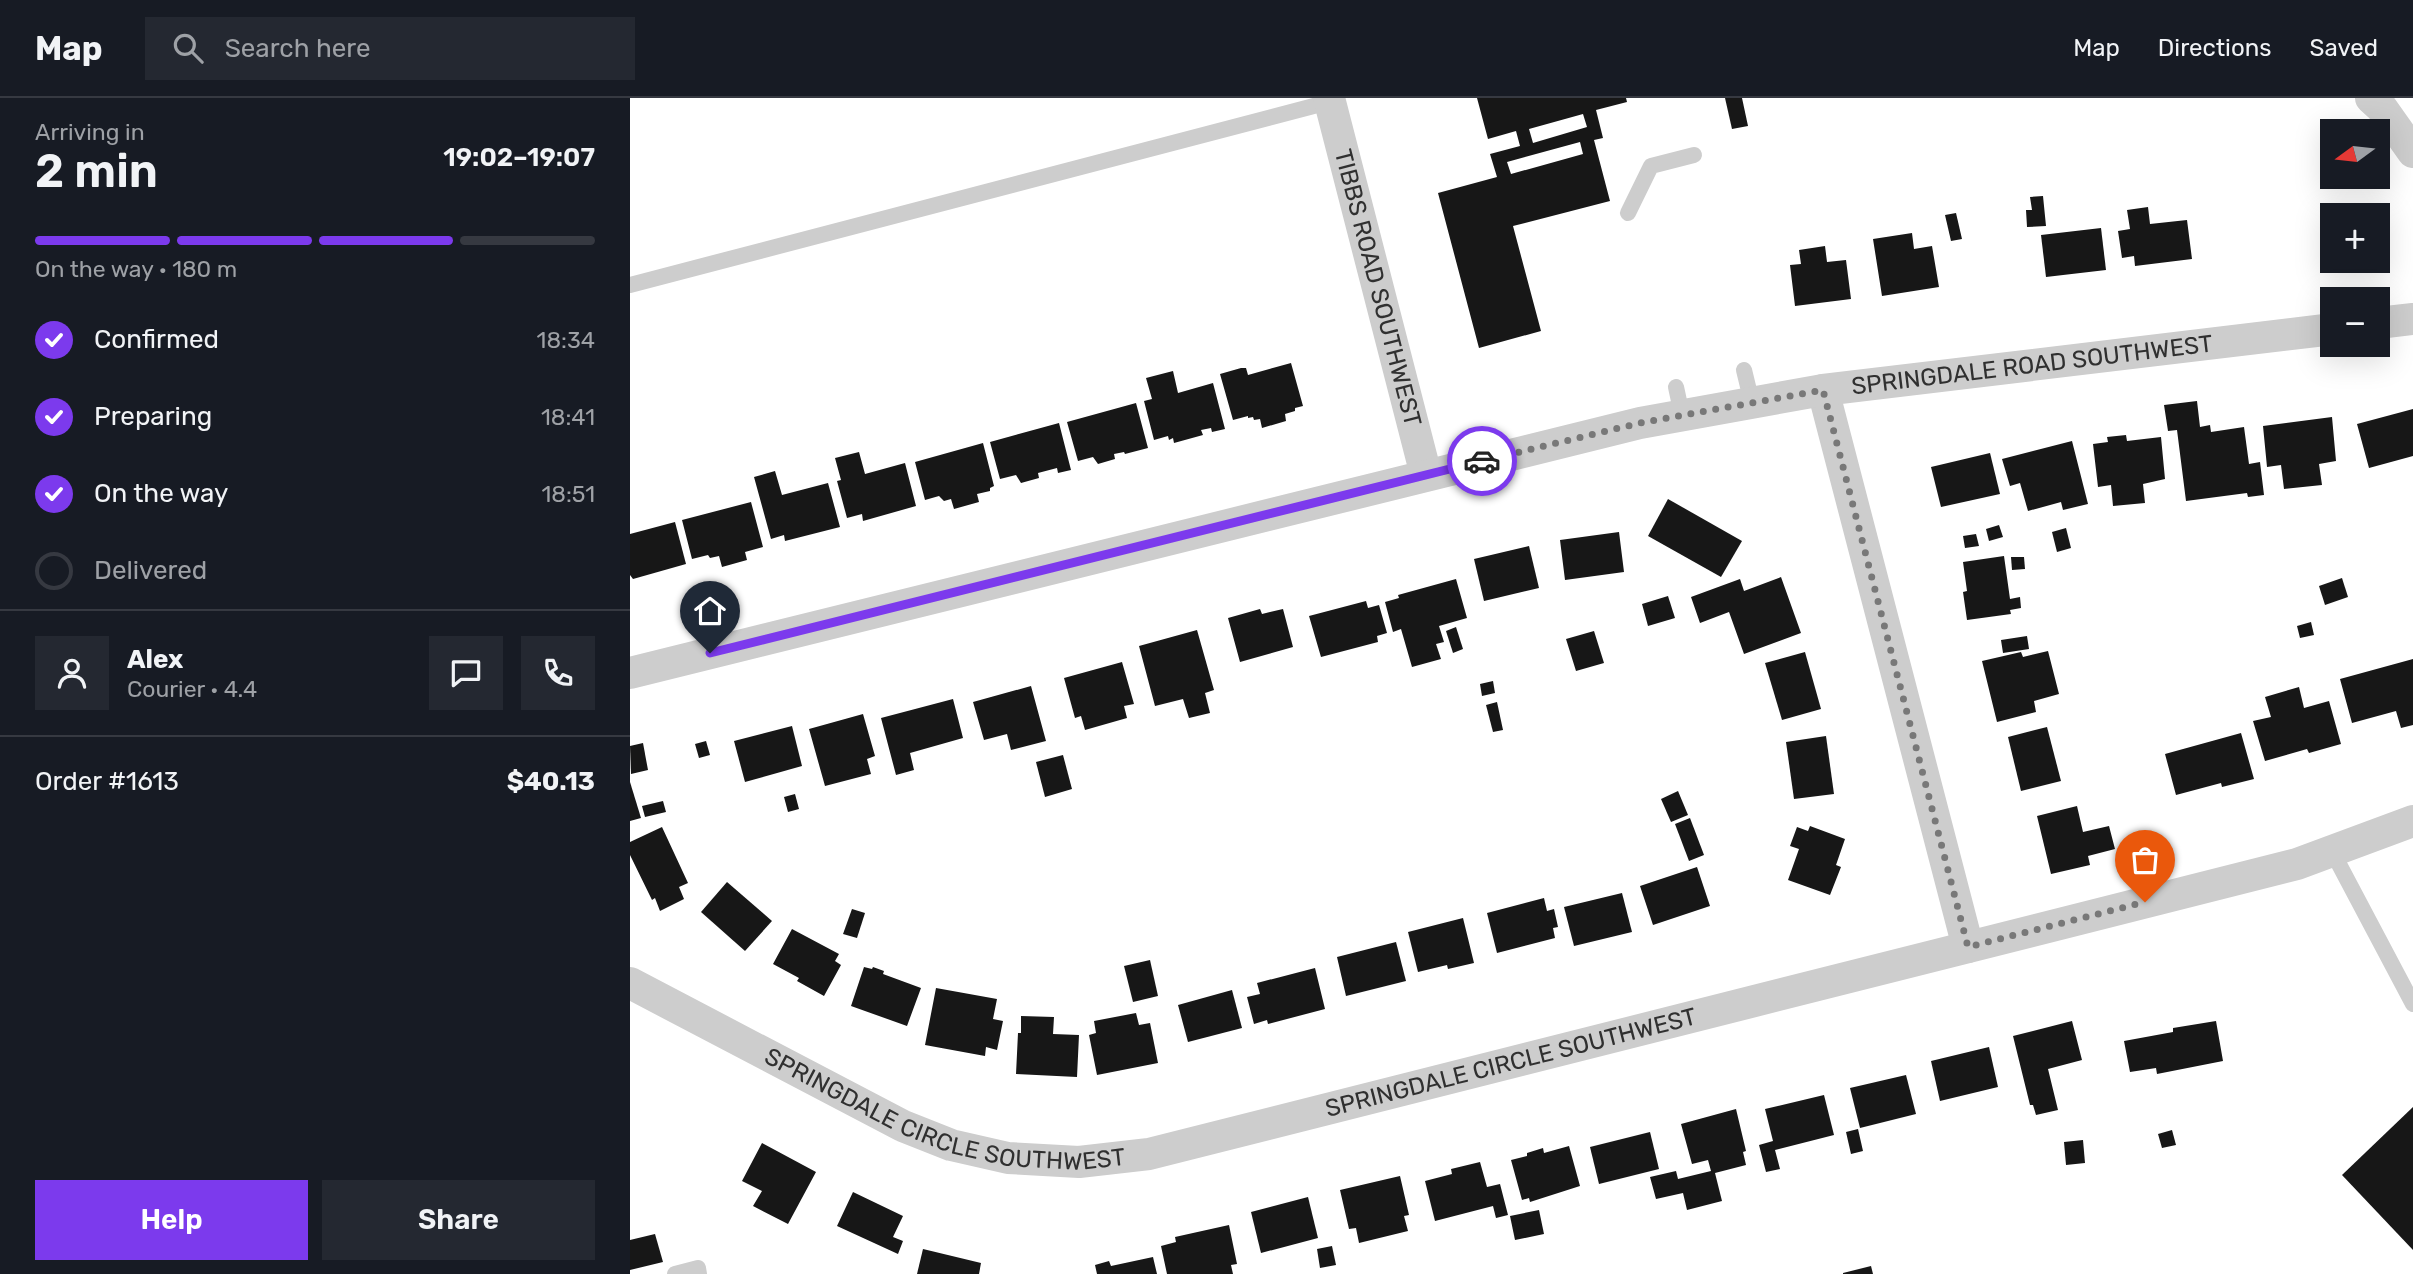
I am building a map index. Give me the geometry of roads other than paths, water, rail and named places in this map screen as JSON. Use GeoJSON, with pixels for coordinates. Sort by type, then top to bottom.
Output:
{"type":"FeatureCollection","features":[{"type":"Feature","properties":{"kind":"street"},"geometry":{"type":"LineString","coordinates":[[2371,98],[2381,107],[2413,152]]}},
{"type":"Feature","properties":{"kind":"street","name":"TIBBS ROAD SOUTHWEST"},"geometry":{"type":"LineString","coordinates":[[1329,100],[1426,475]]}},
{"type":"Feature","properties":{"kind":"street"},"geometry":{"type":"LineString","coordinates":[[2390,322],[2413,319]]}},
{"type":"Feature","properties":{"kind":"street","name":"SPRINGDALE ROAD SOUTHWEST"},"geometry":{"type":"LineString","coordinates":[[630,673],[1640,423],[1679,401],[1752,403],[1823,390],[2320,331]]}},
{"type":"Feature","properties":{"kind":"street"},"geometry":{"type":"LineString","coordinates":[[1823,390],[1968,947]]}},
{"type":"Feature","properties":{"kind":"street","name":"SPRINGDALE CIRCLE SOUTHWEST"},"geometry":{"type":"LineString","coordinates":[[630,982],[903,1126],[951,1145],[1008,1158],[1079,1163],[1149,1154],[2297,864],[2413,821]]}},
{"type":"Feature","properties":{"kind":"lane"},"geometry":{"type":"LineString","coordinates":[[630,285],[1329,100]]}},
{"type":"Feature","properties":{"kind":"lane"},"geometry":{"type":"LineString","coordinates":[[1628,213],[1651,166],[1694,155]]}},
{"type":"Feature","properties":{"kind":"lane"},"geometry":{"type":"LineString","coordinates":[[1744,370],[1752,403]]}},
{"type":"Feature","properties":{"kind":"lane"},"geometry":{"type":"LineString","coordinates":[[2332,851],[2413,1004]]}},
{"type":"Feature","properties":{"kind":"lane"},"geometry":{"type":"LineString","coordinates":[[675,1274],[698,1268],[699,1274]]}}]}
